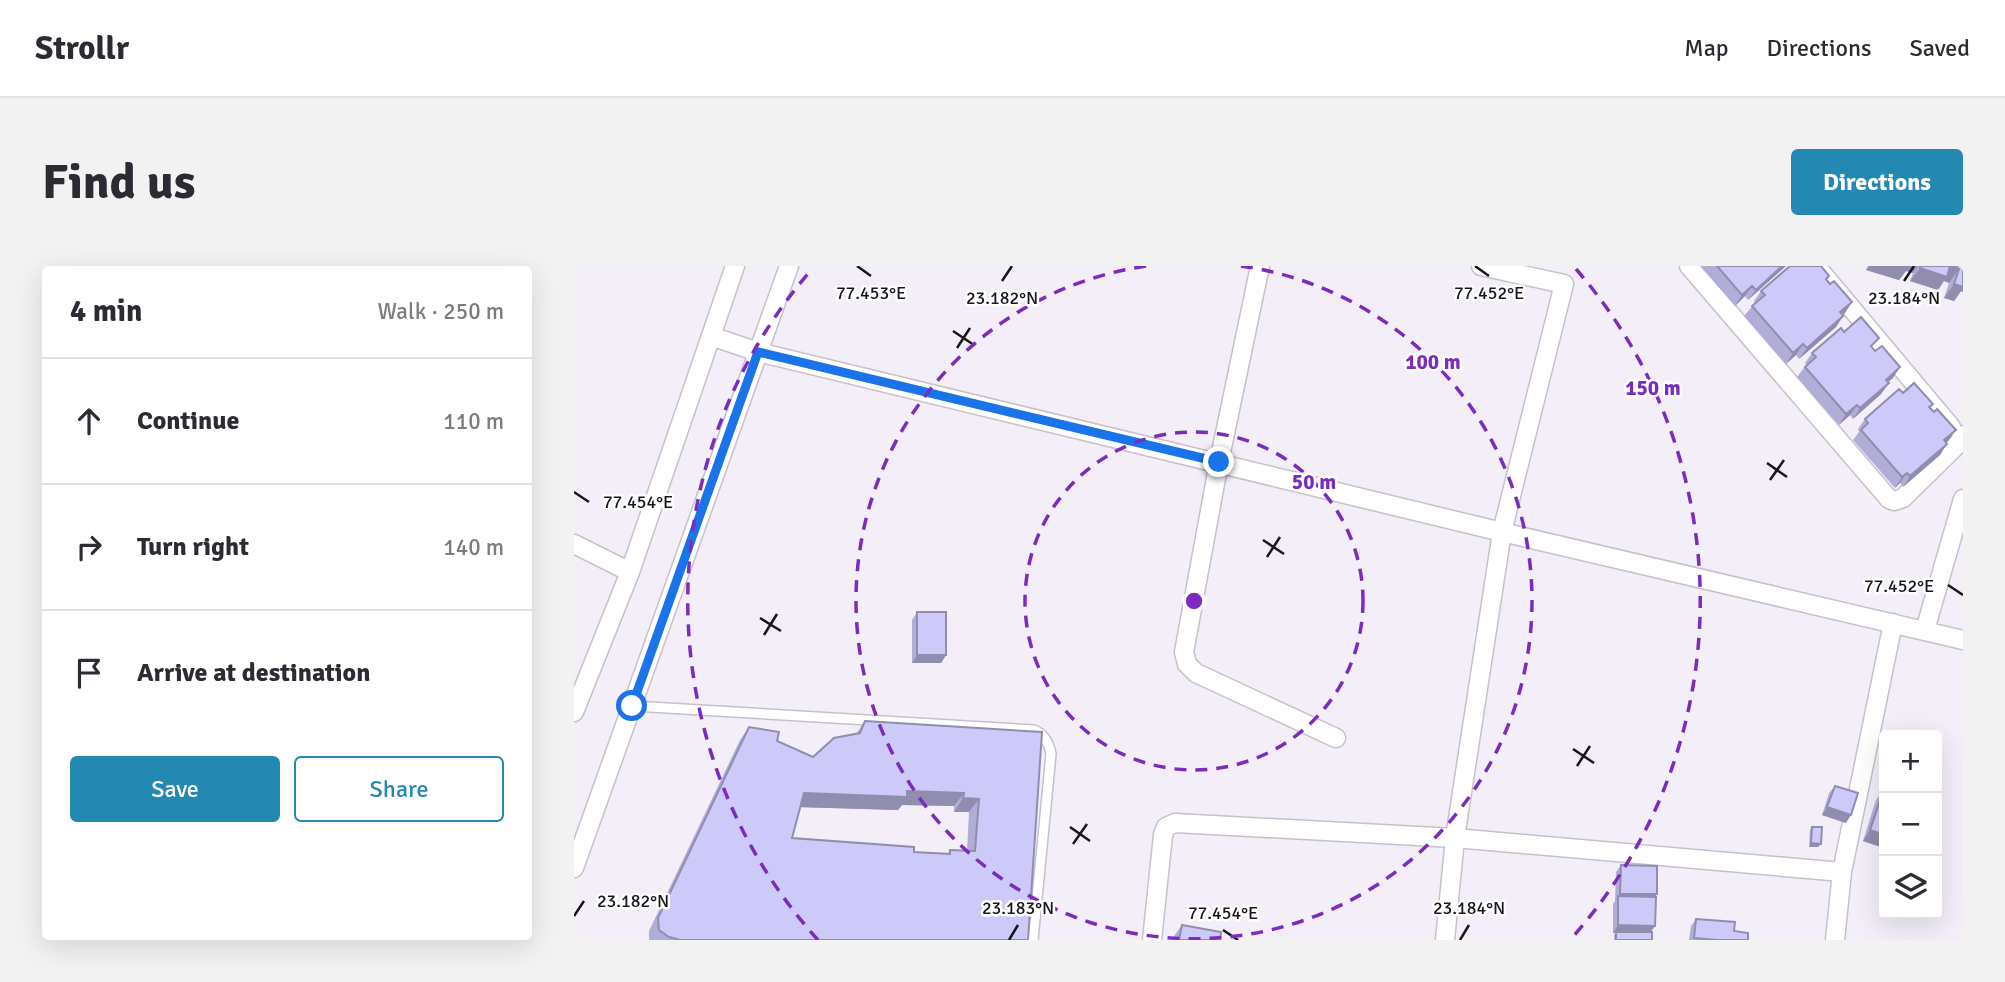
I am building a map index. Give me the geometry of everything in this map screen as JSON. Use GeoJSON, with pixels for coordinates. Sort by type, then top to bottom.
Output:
{"type":"FeatureCollection","features":[{"type":"Feature","properties":{"kind":"street"},"geometry":{"type":"LineString","coordinates":[[574,712],[630,572],[735,266]]}},
{"type":"Feature","properties":{"kind":"street"},"geometry":{"type":"LineString","coordinates":[[574,868],[789,266]]}},
{"type":"Feature","properties":{"kind":"street"},"geometry":{"type":"LineString","coordinates":[[1260,266],[1219,462],[1184,652],[1187,664],[1205,677],[1336,738]]}},
{"type":"Feature","properties":{"kind":"street"},"geometry":{"type":"LineString","coordinates":[[1445,940],[1455,838],[1502,532],[1564,284],[1481,266]]}},
{"type":"Feature","properties":{"kind":"street"},"geometry":{"type":"LineString","coordinates":[[1689,266],[1889,499],[1894,501],[1903,498],[1963,439],[1816,266]]}},
{"type":"Feature","properties":{"kind":"street"},"geometry":{"type":"LineString","coordinates":[[711,336],[758,352],[1502,532],[1963,640]]}},
{"type":"Feature","properties":{"kind":"street"},"geometry":{"type":"LineString","coordinates":[[1925,630],[1963,499]]}},
{"type":"Feature","properties":{"kind":"street"},"geometry":{"type":"LineString","coordinates":[[574,544],[630,572]]}},
{"type":"Feature","properties":{"kind":"street"},"geometry":{"type":"LineString","coordinates":[[1835,940],[1842,873],[1893,623]]}},
{"type":"Feature","properties":{"kind":"street"},"geometry":{"type":"LineString","coordinates":[[1152,940],[1163,835],[1166,827],[1175,823],[1455,838],[1842,873]]}},
{"type":"Feature","properties":{"kind":"lane"},"geometry":{"type":"LineString","coordinates":[[632,706],[1034,730],[1040,733],[1050,747],[1051,754],[1033,940]]}},
{"type":"Feature","properties":{"kind":"building"},"geometry":{"type":"Polygon","coordinates":[[[1717,266],[1782,266],[1756,290],[1752,286],[1742,295],[1717,266]]]}},
{"type":"Feature","properties":{"kind":"building"},"geometry":{"type":"Polygon","coordinates":[[[1790,266],[1821,266],[1829,276],[1826,279],[1830,284],[1834,281],[1852,302],[1840,312],[1843,316],[1807,348],[1803,344],[1793,353],[1752,306],[1765,295],[1761,291],[1790,266]]]}},
{"type":"Feature","properties":{"kind":"building"},"geometry":{"type":"Polygon","coordinates":[[[1920,266],[1950,266],[1947,277],[1920,266]]]}},
{"type":"Feature","properties":{"kind":"building"},"geometry":{"type":"Polygon","coordinates":[[[1950,266],[1963,266],[1963,287],[1954,284],[1959,269],[1950,266]]]}},
{"type":"Feature","properties":{"kind":"building"},"geometry":{"type":"Polygon","coordinates":[[[1861,317],[1879,338],[1871,346],[1875,351],[1882,346],[1900,367],[1886,380],[1889,383],[1860,408],[1857,405],[1846,414],[1805,367],[1816,357],[1812,353],[1841,328],[1844,332],[1861,317]]]}},
{"type":"Feature","properties":{"kind":"building"},"geometry":{"type":"Polygon","coordinates":[[[1914,383],[1933,404],[1929,407],[1934,412],[1937,409],[1956,430],[1944,440],[1947,444],[1910,476],[1907,473],[1902,477],[1861,430],[1868,423],[1865,419],[1899,389],[1903,393],[1914,383]]]}},
{"type":"Feature","properties":{"kind":"building"},"geometry":{"type":"Polygon","coordinates":[[[917,612],[946,612],[946,655],[917,655],[917,612]]]}},
{"type":"Feature","properties":{"kind":"building"},"geometry":{"type":"Polygon","coordinates":[[[865,721],[1042,732],[1028,940],[680,940],[659,930],[658,918],[749,727],[779,732],[777,741],[813,757],[834,738],[860,733],[865,721]],[[907,791],[907,797],[804,793],[792,838],[914,847],[914,852],[950,854],[950,850],[975,851],[979,799],[963,798],[964,793],[907,791]]]}},
{"type":"Feature","properties":{"kind":"building"},"geometry":{"type":"Polygon","coordinates":[[[1835,786],[1858,793],[1851,815],[1827,807],[1835,786]]]}},
{"type":"Feature","properties":{"kind":"building"},"geometry":{"type":"Polygon","coordinates":[[[1879,804],[1879,833],[1870,830],[1879,804]]]}},
{"type":"Feature","properties":{"kind":"building"},"geometry":{"type":"Polygon","coordinates":[[[1812,827],[1822,827],[1821,844],[1811,843],[1812,827]]]}},
{"type":"Feature","properties":{"kind":"building"},"geometry":{"type":"Polygon","coordinates":[[[1621,865],[1657,866],[1657,894],[1620,894],[1621,865]]]}},
{"type":"Feature","properties":{"kind":"building"},"geometry":{"type":"Polygon","coordinates":[[[1618,896],[1656,897],[1655,926],[1618,925],[1618,896]]]}},
{"type":"Feature","properties":{"kind":"building"},"geometry":{"type":"Polygon","coordinates":[[[1696,919],[1735,922],[1734,931],[1748,933],[1748,940],[1694,938],[1696,919]]]}},
{"type":"Feature","properties":{"kind":"building"},"geometry":{"type":"Polygon","coordinates":[[[1182,925],[1221,932],[1220,940],[1179,940],[1182,925]]]}},
{"type":"Feature","properties":{"kind":"building"},"geometry":{"type":"Polygon","coordinates":[[[1616,932],[1652,932],[1652,940],[1616,940],[1616,932]]]}},
{"type":"Feature","properties":{"kind":"route"},"geometry":{"type":"LineString","coordinates":[[632,706],[758,352],[1219,462]]}}]}
